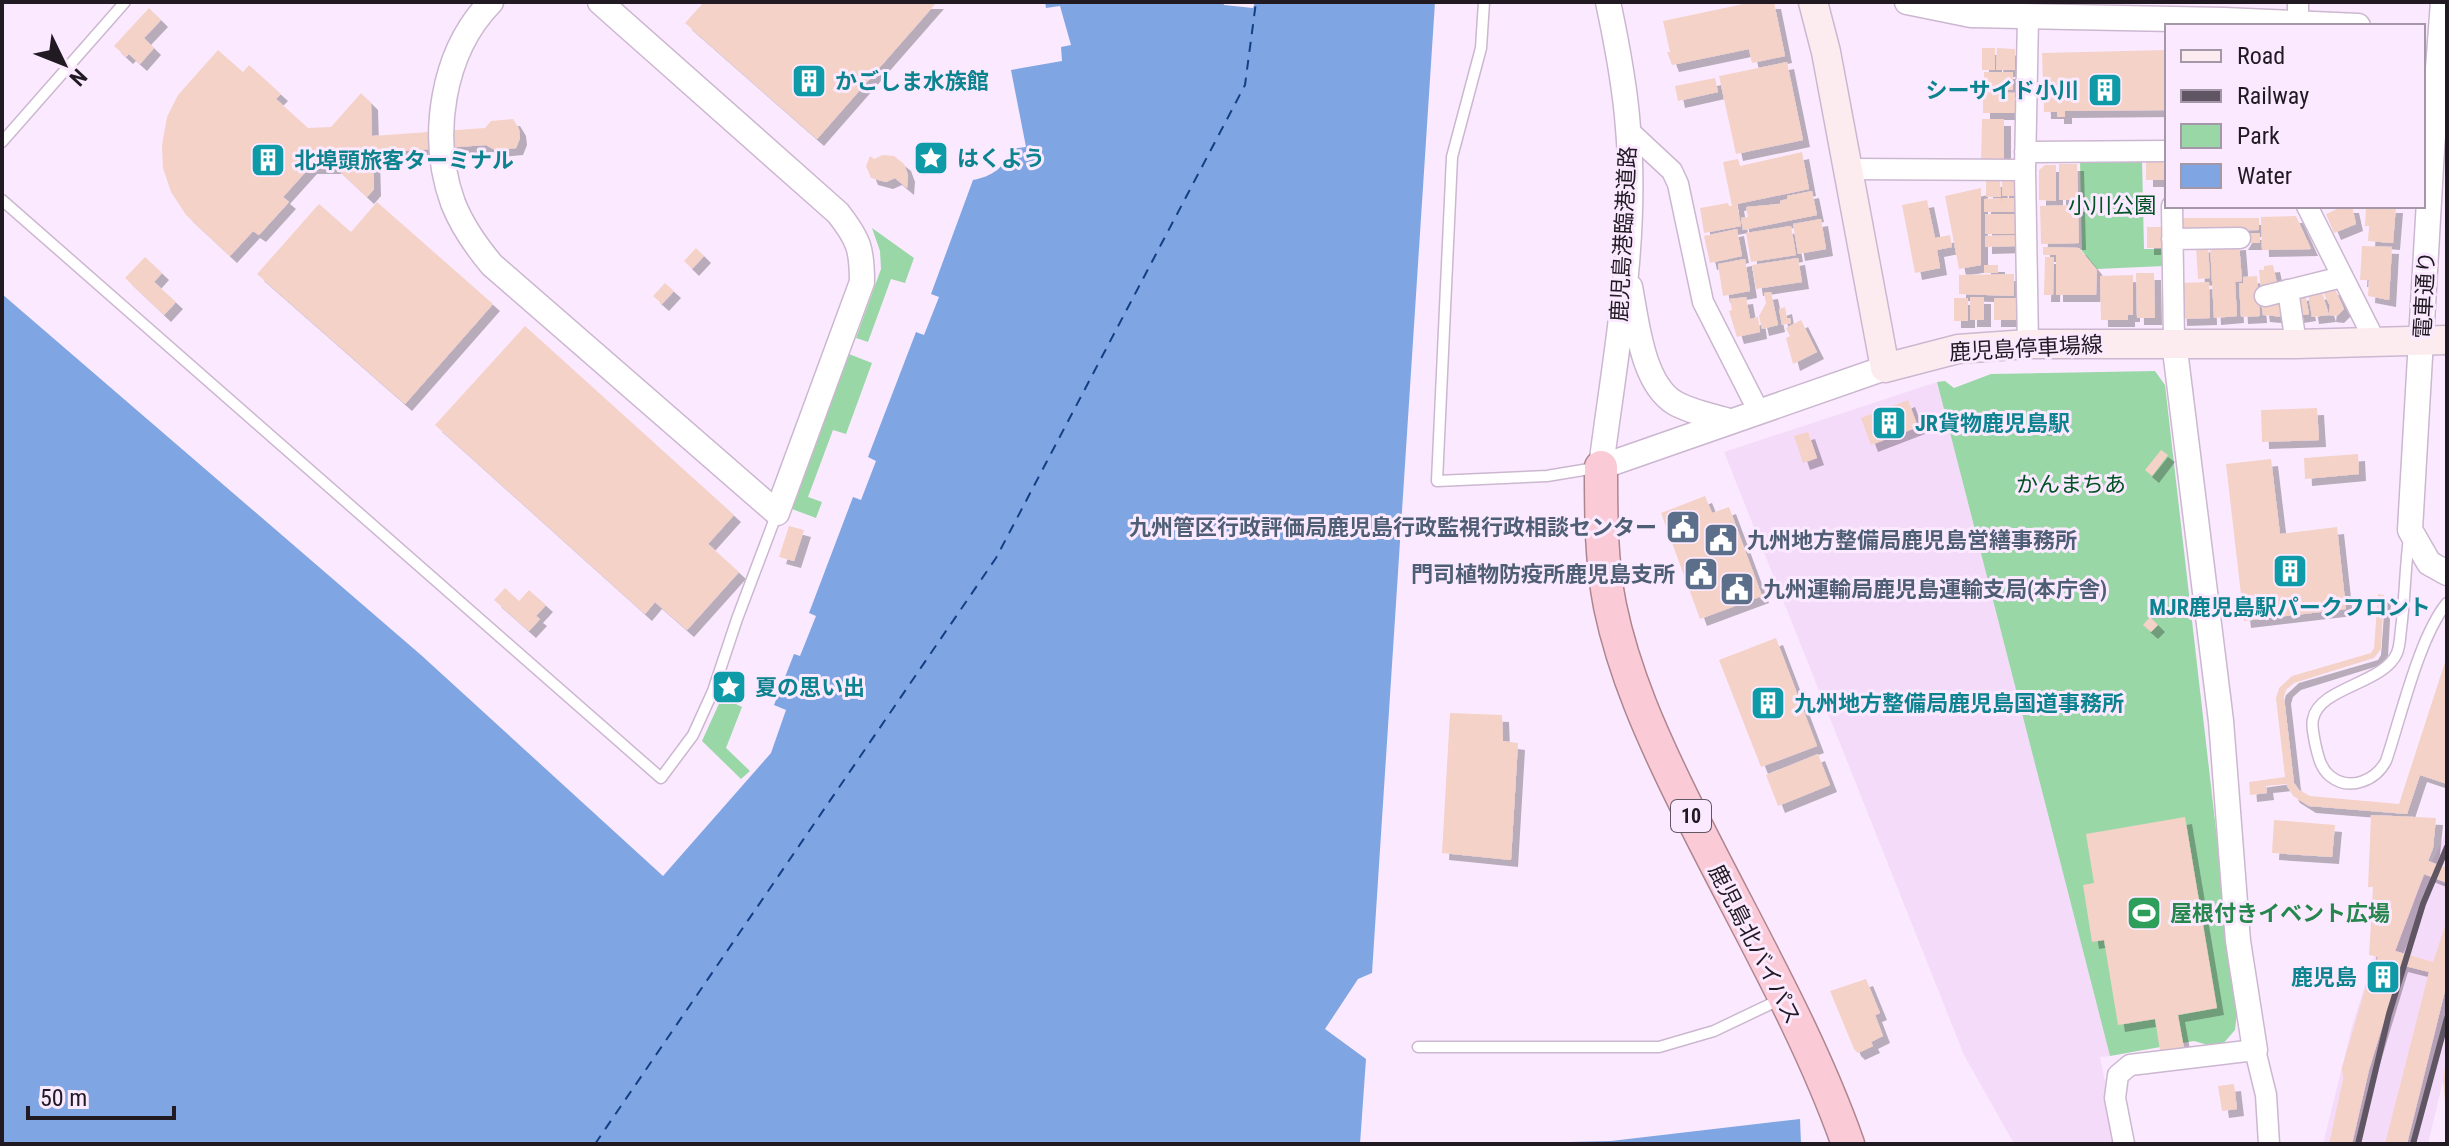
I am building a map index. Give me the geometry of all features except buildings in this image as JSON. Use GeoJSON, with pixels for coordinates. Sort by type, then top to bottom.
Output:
{"type":"FeatureCollection","features":[{"type":"Feature","properties":{"kind":"highway","name":"鹿児島北バイパス"},"geometry":{"type":"LineString","coordinates":[[1601,467],[1605,576],[1615,627],[1652,736],[1783,998],[1837,1113],[1848,1144]]}},
{"type":"Feature","properties":{"kind":"main road"},"geometry":{"type":"LineString","coordinates":[[1813,2],[1826,52],[1885,368]]}},
{"type":"Feature","properties":{"kind":"main road","name":"鹿児島停車場線"},"geometry":{"type":"LineString","coordinates":[[1885,368],[1958,349],[2028,344],[2435,341]]}},
{"type":"Feature","properties":{"kind":"street"},"geometry":{"type":"LineString","coordinates":[[491,2],[462,39],[442,110],[443,153],[452,201],[467,232],[503,275],[777,513],[862,282],[862,254],[857,236],[838,213],[600,2]]}},
{"type":"Feature","properties":{"kind":"street","name":"鹿児島港臨港道路"},"geometry":{"type":"LineString","coordinates":[[1601,467],[1626,265],[1629,131],[1621,66],[1608,2]]}},
{"type":"Feature","properties":{"kind":"street"},"geometry":{"type":"LineString","coordinates":[[1907,2],[1971,15],[2223,16],[2298,12],[2349,24]]}},
{"type":"Feature","properties":{"kind":"street","name":"電車通り"},"geometry":{"type":"LineString","coordinates":[[2410,530],[2413,446],[2435,341],[2427,149],[2437,30],[2443,2]]}},
{"type":"Feature","properties":{"kind":"street"},"geometry":{"type":"LineString","coordinates":[[2028,17],[2025,161],[2028,344]]}},
{"type":"Feature","properties":{"kind":"street"},"geometry":{"type":"LineString","coordinates":[[1629,131],[1672,171],[1678,184],[1703,302],[1759,412]]}},
{"type":"Feature","properties":{"kind":"street"},"geometry":{"type":"LineString","coordinates":[[1847,169],[2165,151]]}},
{"type":"Feature","properties":{"kind":"street"},"geometry":{"type":"LineString","coordinates":[[2172,208],[2174,342],[2221,721],[2238,941],[2255,1050],[2266,1095],[2269,1144]]}},
{"type":"Feature","properties":{"kind":"street"},"geometry":{"type":"LineString","coordinates":[[2308,208],[2376,343]]}},
{"type":"Feature","properties":{"kind":"street"},"geometry":{"type":"LineString","coordinates":[[2172,239],[2240,238]]}},
{"type":"Feature","properties":{"kind":"street"},"geometry":{"type":"LineString","coordinates":[[1626,265],[1641,344],[1663,394],[1678,405],[1729,421]]}},
{"type":"Feature","properties":{"kind":"street"},"geometry":{"type":"LineString","coordinates":[[2265,296],[2342,277]]}},
{"type":"Feature","properties":{"kind":"street"},"geometry":{"type":"LineString","coordinates":[[2288,290],[2296,344]]}},
{"type":"Feature","properties":{"kind":"street"},"geometry":{"type":"LineString","coordinates":[[1601,467],[1885,368]]}},
{"type":"Feature","properties":{"kind":"street"},"geometry":{"type":"LineString","coordinates":[[2410,530],[2429,563],[2447,573]]}},
{"type":"Feature","properties":{"kind":"street"},"geometry":{"type":"LineString","coordinates":[[2124,1144],[2115,1098],[2118,1075],[2130,1065],[2255,1050]]}},
{"type":"Feature","properties":{"kind":"lane"},"geometry":{"type":"LineString","coordinates":[[2,142],[125,2]]}},
{"type":"Feature","properties":{"kind":"lane"},"geometry":{"type":"LineString","coordinates":[[1484,2],[1481,48],[1452,157],[1437,481],[1547,476],[1601,467]]}},
{"type":"Feature","properties":{"kind":"lane"},"geometry":{"type":"LineString","coordinates":[[2,200],[661,778],[693,735],[713,691],[777,513]]}},
{"type":"Feature","properties":{"kind":"lane"},"geometry":{"type":"LineString","coordinates":[[2410,530],[2398,652],[2381,671],[2335,695],[2314,714],[2311,724],[2319,759],[2329,775],[2337,780],[2359,783],[2371,780],[2380,773],[2427,636],[2447,603]]}},
{"type":"Feature","properties":{"kind":"lane"},"geometry":{"type":"LineString","coordinates":[[1418,1047],[1659,1047],[1714,1031],[1783,998]]}},
{"type":"Feature","properties":{"kind":"shaded area"},"geometry":{"type":"Polygon","coordinates":[[[1937,382],[2110,1056],[2100,1057],[2118,1144],[2014,1144],[1964,1055],[1724,452],[1937,382]]]}},
{"type":"Feature","properties":{"kind":"shaded area"},"geometry":{"type":"Polygon","coordinates":[[[2447,831],[2447,1064],[2428,1144],[2323,1144],[2352,1026],[2378,944],[2425,876],[2447,831]]]}},
{"type":"Feature","properties":{"kind":"green space","name":"小川公園"},"geometry":{"type":"Polygon","coordinates":[[[2142,159],[2144,249],[2165,249],[2165,266],[2097,269],[2082,251],[2080,161],[2142,159]]]}},
{"type":"Feature","properties":{"kind":"green space"},"geometry":{"type":"Polygon","coordinates":[[[872,228],[914,258],[905,283],[891,279],[868,342],[856,338],[881,269],[880,251],[872,228]]]}},
{"type":"Feature","properties":{"kind":"green space"},"geometry":{"type":"Polygon","coordinates":[[[849,354],[872,363],[846,434],[833,430],[808,497],[822,502],[816,518],[792,509],[849,354]]]}},
{"type":"Feature","properties":{"kind":"green space","name":"かんまちあ"},"geometry":{"type":"Polygon","coordinates":[[[2155,371],[2165,385],[2237,1013],[2235,1030],[2222,1045],[2194,1041],[2110,1056],[1937,382],[1945,381],[1954,388],[1991,374],[2155,371]]]}},
{"type":"Feature","properties":{"kind":"green space"},"geometry":{"type":"Polygon","coordinates":[[[722,697],[742,707],[726,748],[750,771],[741,779],[702,741],[722,697]]]}},
{"type":"Feature","properties":{"kind":"water"},"geometry":{"type":"Polygon","coordinates":[[[1045,2],[1223,2],[1224,5],[1253,8],[1255,2],[1435,2],[1372,973],[1358,979],[1325,1029],[1366,1059],[1360,1144],[2,1144],[2,294],[421,655],[663,876],[771,753],[786,710],[774,705],[794,654],[800,656],[816,616],[809,613],[853,497],[861,500],[876,461],[868,457],[916,332],[924,335],[939,297],[931,294],[973,180],[997,170],[1011,149],[1026,147],[1011,70],[1062,61],[1061,47],[1071,45],[1060,6],[1046,8],[1045,2]]]}},
{"type":"Feature","properties":{"kind":"water"},"geometry":{"type":"Polygon","coordinates":[[[1800,1119],[1801,1144],[1472,1144],[1611,1141],[1800,1119]]]}},
{"type":"Feature","properties":{"kind":"ferry route"},"geometry":{"type":"LineString","coordinates":[[595,1144],[996,558],[1245,85],[1256,2]]}},
{"type":"Feature","properties":{"kind":"railway"},"geometry":{"type":"LineString","coordinates":[[2358,1144],[2389,1014],[2423,904],[2447,847]]}},
{"type":"Feature","properties":{"kind":"railway"},"geometry":{"type":"LineString","coordinates":[[2413,1144],[2447,1018]]}},
{"type":"Feature","properties":{"kind":"place","name":"かごしま水族館"},"geometry":{"type":"Point","coordinates":[809,81]}},
{"type":"Feature","properties":{"kind":"place","name":"シーサイド小川"},"geometry":{"type":"Point","coordinates":[2105,90]}},
{"type":"Feature","properties":{"kind":"place","name":"はくよう"},"geometry":{"type":"Point","coordinates":[931,158]}},
{"type":"Feature","properties":{"kind":"place","name":"北埠頭旅客ターミナル"},"geometry":{"type":"Point","coordinates":[268,160]}},
{"type":"Feature","properties":{"kind":"place","name":"JR貨物鹿児島駅"},"geometry":{"type":"Point","coordinates":[1889,423]}},
{"type":"Feature","properties":{"kind":"place","name":"九州管区行政評価局鹿児島行政監視行政相談センター"},"geometry":{"type":"Point","coordinates":[1683,527]}},
{"type":"Feature","properties":{"kind":"place","name":"九州地方整備局鹿児島営繕事務所"},"geometry":{"type":"Point","coordinates":[1721,540]}},
{"type":"Feature","properties":{"kind":"place","name":"MJR鹿児島駅パークフロント"},"geometry":{"type":"Point","coordinates":[2290,571]}},
{"type":"Feature","properties":{"kind":"place","name":"門司植物防疫所鹿児島支所"},"geometry":{"type":"Point","coordinates":[1701,574]}},
{"type":"Feature","properties":{"kind":"place","name":"九州運輸局鹿児島運輸支局(本庁舎)"},"geometry":{"type":"Point","coordinates":[1737,589]}},
{"type":"Feature","properties":{"kind":"place","name":"夏の思い出"},"geometry":{"type":"Point","coordinates":[729,687]}},
{"type":"Feature","properties":{"kind":"place","name":"九州地方整備局鹿児島国道事務所"},"geometry":{"type":"Point","coordinates":[1768,703]}},
{"type":"Feature","properties":{"kind":"place","name":"屋根付きイベント広場"},"geometry":{"type":"Point","coordinates":[2144,913]}},
{"type":"Feature","properties":{"kind":"place","name":"鹿児島"},"geometry":{"type":"Point","coordinates":[2383,977]}}]}
